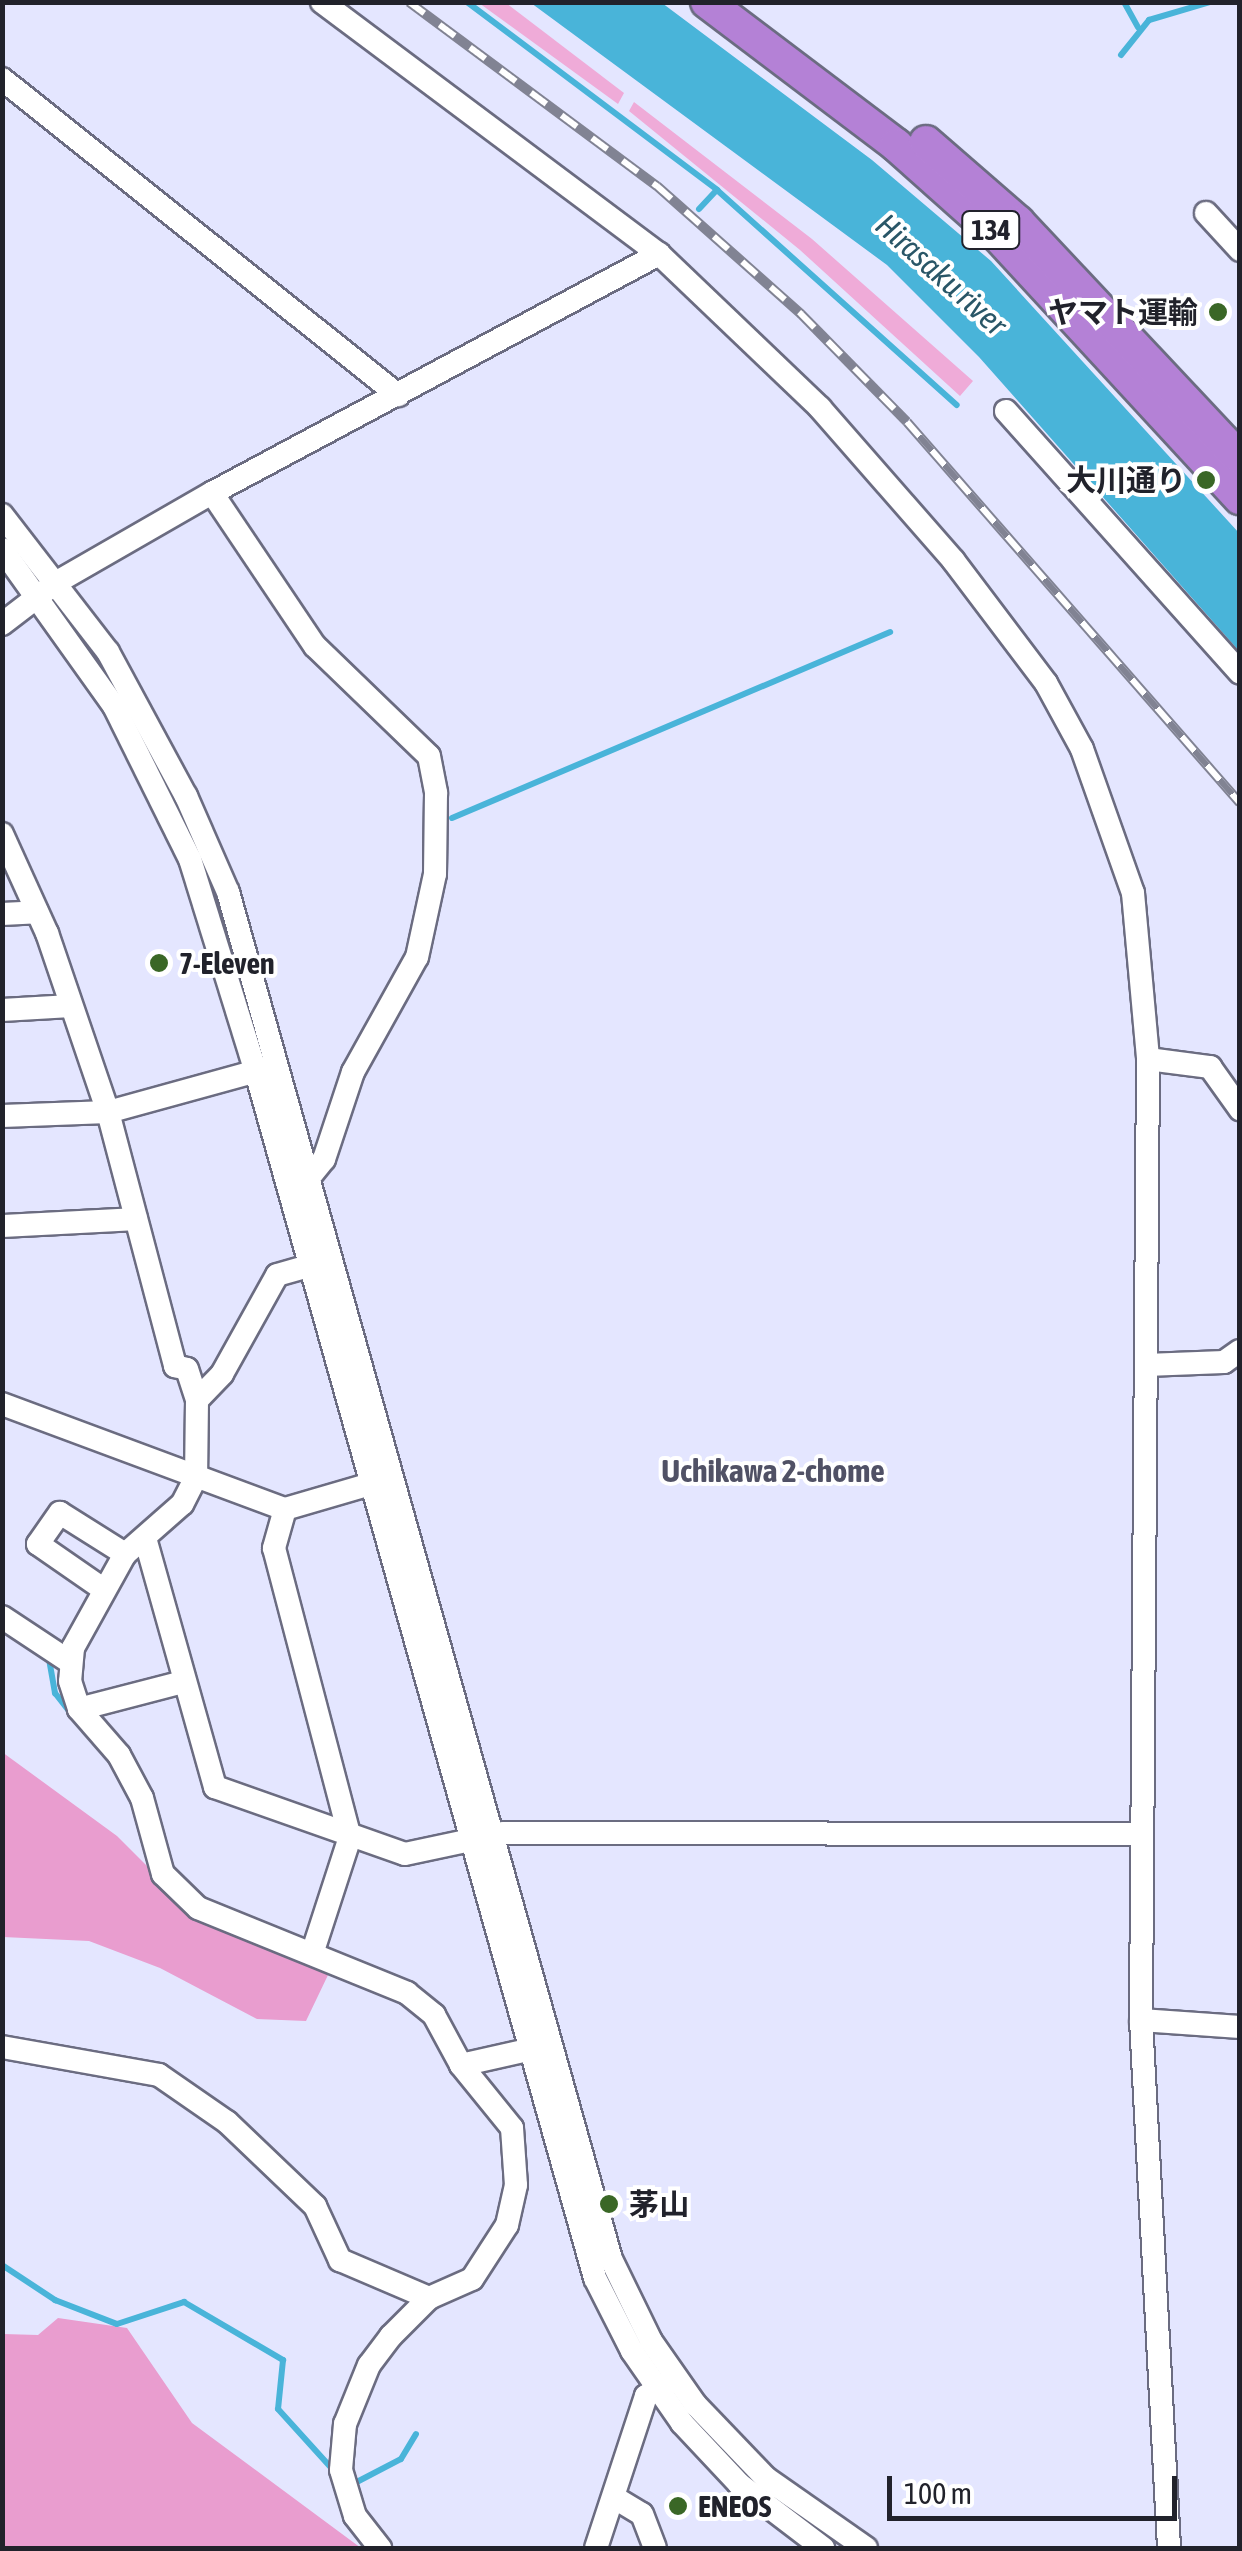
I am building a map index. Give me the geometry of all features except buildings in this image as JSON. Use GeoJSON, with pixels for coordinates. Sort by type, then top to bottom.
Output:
{"type":"FeatureCollection","features":[{"type":"Feature","properties":{"kind":"highway","name":"134"},"geometry":{"type":"LineString","coordinates":[[706,2],[896,145],[998,236],[1240,498]]}},
{"type":"Feature","properties":{"kind":"highway","name":"134"},"geometry":{"type":"LineString","coordinates":[[743,2],[911,129],[1018,222],[1240,458]]}},
{"type":"Feature","properties":{"kind":"street"},"geometry":{"type":"LineString","coordinates":[[322,2],[658,254],[820,408],[953,560],[1046,683],[1082,749],[1133,893],[1148,1059],[1141,2020],[1169,2548]]}},
{"type":"Feature","properties":{"kind":"street"},"geometry":{"type":"LineString","coordinates":[[2,79],[398,396]]}},
{"type":"Feature","properties":{"kind":"street"},"geometry":{"type":"LineString","coordinates":[[1206,213],[1240,250]]}},
{"type":"Feature","properties":{"kind":"street"},"geometry":{"type":"LineString","coordinates":[[2,624],[49,590],[212,493],[658,254]]}},
{"type":"Feature","properties":{"kind":"street"},"geometry":{"type":"LineString","coordinates":[[1006,410],[1240,673]]}},
{"type":"Feature","properties":{"kind":"street"},"geometry":{"type":"LineString","coordinates":[[212,493],[315,646],[428,756],[436,793],[435,874],[417,957],[352,1072],[324,1160],[308,1179]]}},
{"type":"Feature","properties":{"kind":"street"},"geometry":{"type":"LineString","coordinates":[[2,515],[49,590],[164,800],[210,917],[256,1072],[320,1262],[556,2111],[611,2259],[666,2384],[742,2456],[812,2539],[866,2548]]}},
{"type":"Feature","properties":{"kind":"street"},"geometry":{"type":"LineString","coordinates":[[2,549],[49,590],[108,652],[186,796],[228,892],[279,1065],[308,1179],[320,1262]]}},
{"type":"Feature","properties":{"kind":"street"},"geometry":{"type":"LineString","coordinates":[[2,834],[37,912],[108,1112],[174,1366],[186,1369],[197,1400],[196,1477],[182,1504],[125,1554],[102,1589],[70,1662],[79,1708],[120,1755],[142,1798],[163,1874],[198,1908],[314,1951],[407,1992],[434,2015],[460,2065],[512,2128],[516,2185],[508,2225],[472,2279],[429,2298],[369,2365],[344,2424],[341,2470],[354,2516],[380,2548]]}},
{"type":"Feature","properties":{"kind":"street"},"geometry":{"type":"LineString","coordinates":[[2,914],[37,912]]}},
{"type":"Feature","properties":{"kind":"street"},"geometry":{"type":"LineString","coordinates":[[2,1010],[71,1006]]}},
{"type":"Feature","properties":{"kind":"street"},"geometry":{"type":"LineString","coordinates":[[1148,1059],[1210,1067],[1240,1109]]}},
{"type":"Feature","properties":{"kind":"street"},"geometry":{"type":"LineString","coordinates":[[2,1116],[108,1112],[279,1065]]}},
{"type":"Feature","properties":{"kind":"street"},"geometry":{"type":"LineString","coordinates":[[2,1226],[136,1219]]}},
{"type":"Feature","properties":{"kind":"street"},"geometry":{"type":"LineString","coordinates":[[197,1400],[222,1374],[277,1276],[320,1262]]}},
{"type":"Feature","properties":{"kind":"street"},"geometry":{"type":"LineString","coordinates":[[1146,1365],[1224,1362],[1240,1350]]}},
{"type":"Feature","properties":{"kind":"street"},"geometry":{"type":"LineString","coordinates":[[2,1404],[285,1509],[381,1481]]}},
{"type":"Feature","properties":{"kind":"street"},"geometry":{"type":"LineString","coordinates":[[285,1509],[274,1548],[350,1837],[314,1951]]}},
{"type":"Feature","properties":{"kind":"street"},"geometry":{"type":"LineString","coordinates":[[102,1589],[38,1544],[60,1513],[125,1554]]}},
{"type":"Feature","properties":{"kind":"street"},"geometry":{"type":"LineString","coordinates":[[144,1538],[216,1787],[404,1854],[480,1838],[1142,1834]]}},
{"type":"Feature","properties":{"kind":"street"},"geometry":{"type":"LineString","coordinates":[[2,1617],[70,1662]]}},
{"type":"Feature","properties":{"kind":"street"},"geometry":{"type":"LineString","coordinates":[[79,1708],[183,1682]]}},
{"type":"Feature","properties":{"kind":"street"},"geometry":{"type":"LineString","coordinates":[[1141,2020],[1240,2027]]}},
{"type":"Feature","properties":{"kind":"street"},"geometry":{"type":"LineString","coordinates":[[2,2047],[159,2075],[227,2122],[314,2206],[340,2260],[429,2298]]}},
{"type":"Feature","properties":{"kind":"street"},"geometry":{"type":"LineString","coordinates":[[460,2065],[538,2048]]}},
{"type":"Feature","properties":{"kind":"street"},"geometry":{"type":"LineString","coordinates":[[512,2128],[556,2111]]}},
{"type":"Feature","properties":{"kind":"street"},"geometry":{"type":"LineString","coordinates":[[596,2548],[646,2396],[666,2384]]}},
{"type":"Feature","properties":{"kind":"street"},"geometry":{"type":"LineString","coordinates":[[615,2498],[642,2514],[656,2548]]}},
{"type":"Feature","properties":{"kind":"shaded area"},"geometry":{"type":"Polygon","coordinates":[[[479,3],[506,3],[624,93],[618,104],[479,3]]]}},
{"type":"Feature","properties":{"kind":"shaded area"},"geometry":{"type":"Polygon","coordinates":[[[634,102],[812,239],[973,381],[960,396],[800,250],[629,111],[634,102]]]}},
{"type":"Feature","properties":{"kind":"shaded area"},"geometry":{"type":"Polygon","coordinates":[[[2,1752],[117,1836],[181,1900],[328,1975],[306,2021],[257,2019],[160,1968],[89,1941],[3,1937],[2,1752]]]}},
{"type":"Feature","properties":{"kind":"shaded area"},"geometry":{"type":"Polygon","coordinates":[[[58,2318],[127,2328],[192,2423],[361,2548],[3,2548],[3,2334],[38,2335],[58,2318]]]}},
{"type":"Feature","properties":{"kind":"water","name":"Hirasaku river"},"geometry":{"type":"Polygon","coordinates":[[[531,3],[662,3],[872,160],[991,261],[1239,533],[1239,651],[979,357],[887,265],[531,3]]]}},
{"type":"Feature","properties":{"kind":"waterway"},"geometry":{"type":"LineString","coordinates":[[467,2],[717,190],[957,405]]}},
{"type":"Feature","properties":{"kind":"waterway"},"geometry":{"type":"LineString","coordinates":[[1124,2],[1138,27]]}},
{"type":"Feature","properties":{"kind":"waterway"},"geometry":{"type":"LineString","coordinates":[[1121,55],[1149,20],[1210,2]]}},
{"type":"Feature","properties":{"kind":"waterway"},"geometry":{"type":"LineString","coordinates":[[699,209],[717,190]]}},
{"type":"Feature","properties":{"kind":"waterway"},"geometry":{"type":"LineString","coordinates":[[452,818],[890,632]]}},
{"type":"Feature","properties":{"kind":"waterway"},"geometry":{"type":"LineString","coordinates":[[49,1659],[55,1693],[70,1712]]}},
{"type":"Feature","properties":{"kind":"waterway"},"geometry":{"type":"LineString","coordinates":[[2,2265],[55,2300],[117,2324],[184,2302],[283,2360],[278,2409],[334,2471]]}},
{"type":"Feature","properties":{"kind":"waterway"},"geometry":{"type":"LineString","coordinates":[[351,2485],[401,2459],[416,2434]]}},
{"type":"Feature","properties":{"kind":"railway"},"geometry":{"type":"LineString","coordinates":[[409,2],[657,186],[801,314],[907,422],[1240,803]]}},
{"type":"Feature","properties":{"kind":"place","name":"ヤマト運輸"},"geometry":{"type":"Point","coordinates":[1218,312]}},
{"type":"Feature","properties":{"kind":"place","name":"大川通り"},"geometry":{"type":"Point","coordinates":[1206,480]}},
{"type":"Feature","properties":{"kind":"place","name":"7-Eleven"},"geometry":{"type":"Point","coordinates":[159,963]}},
{"type":"Feature","properties":{"kind":"place","name":"茅山"},"geometry":{"type":"Point","coordinates":[609,2204]}},
{"type":"Feature","properties":{"kind":"place","name":"ENEOS"},"geometry":{"type":"Point","coordinates":[678,2506]}},
{"type":"Feature","properties":{"kind":"district","name":"Uchikawa 2-chome"},"geometry":{"type":"Point","coordinates":[773,1471]}}]}
